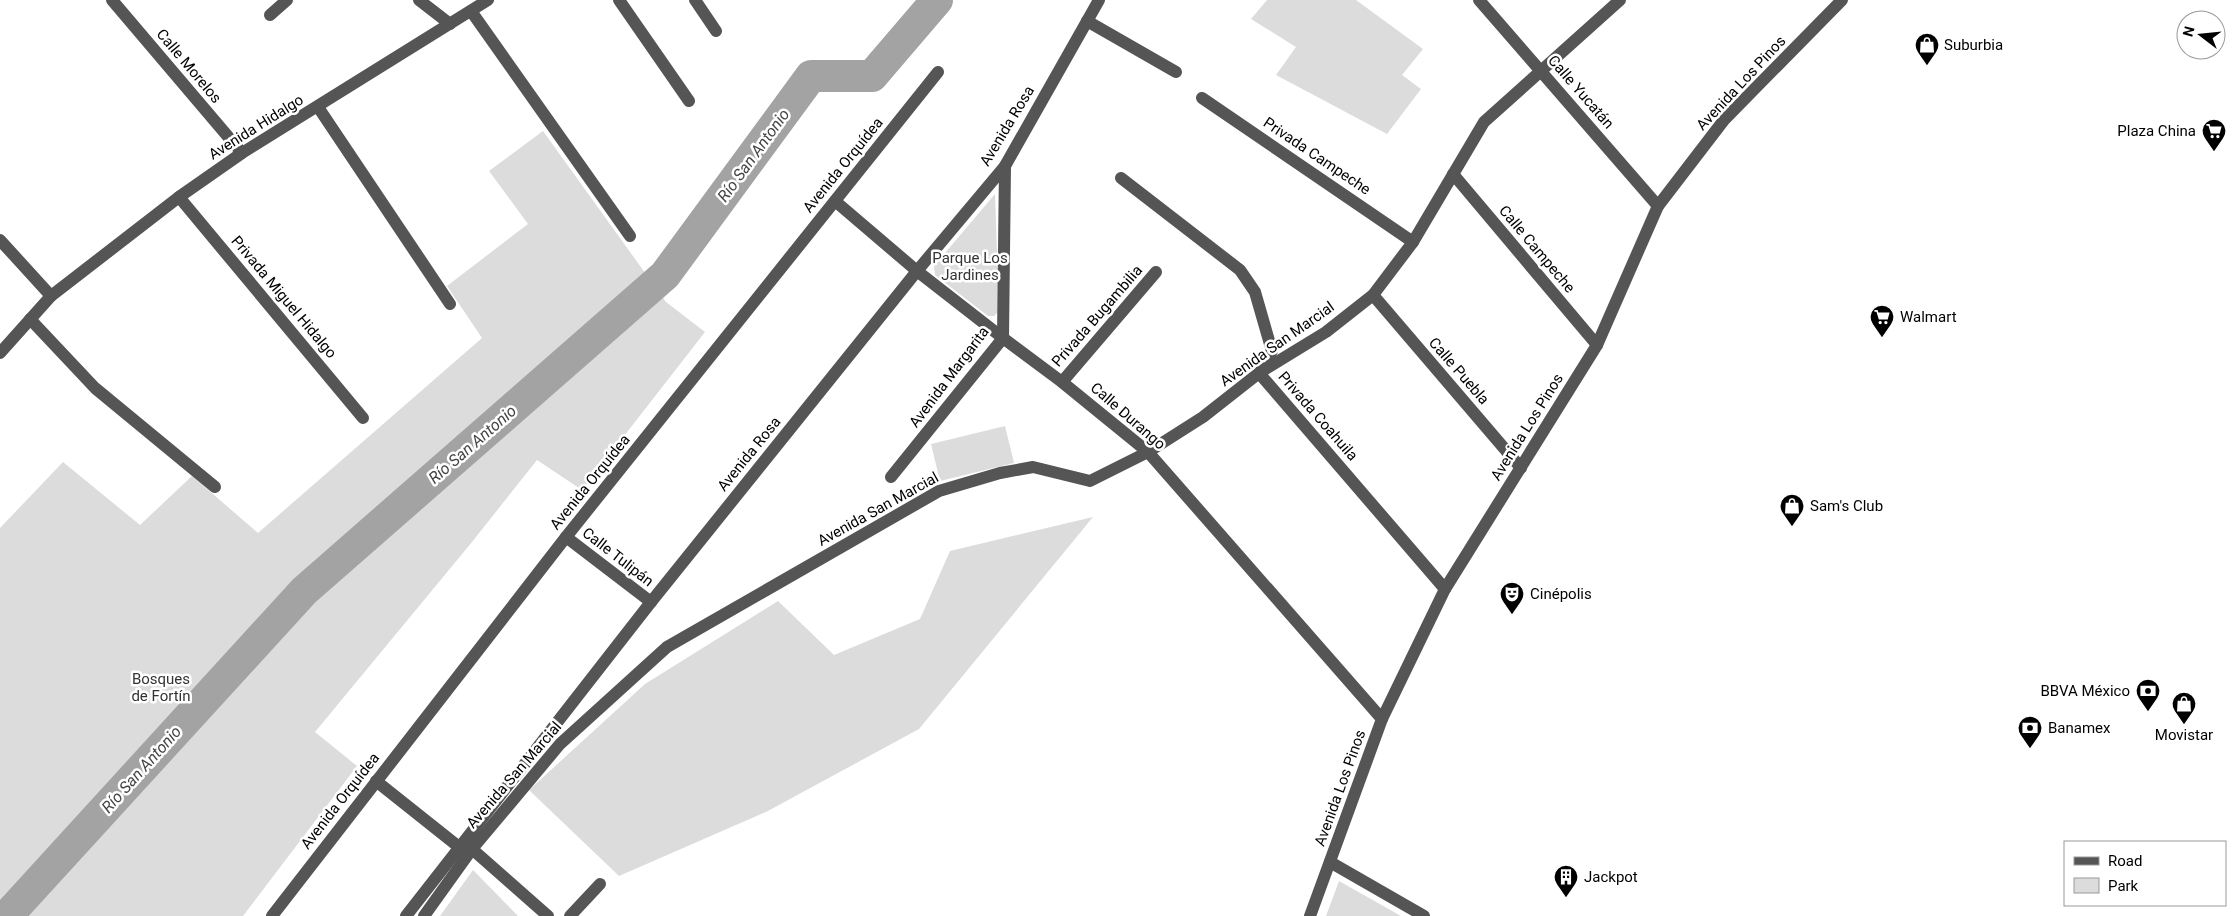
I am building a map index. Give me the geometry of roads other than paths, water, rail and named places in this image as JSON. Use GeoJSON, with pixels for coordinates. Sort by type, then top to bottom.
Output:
{"type":"FeatureCollection","features":[{"type":"Feature","properties":{"kind":"street","name":"Calle Morelos"},"geometry":{"type":"LineString","coordinates":[[112,0],[242,153]]}},
{"type":"Feature","properties":{"kind":"street"},"geometry":{"type":"LineString","coordinates":[[270,15],[287,0]]}},
{"type":"Feature","properties":{"kind":"street"},"geometry":{"type":"LineString","coordinates":[[419,0],[450,24]]}},
{"type":"Feature","properties":{"kind":"street","name":"Avenida Hidalgo"},"geometry":{"type":"LineString","coordinates":[[0,353],[51,296],[179,197],[242,153],[488,0]]}},
{"type":"Feature","properties":{"kind":"street"},"geometry":{"type":"LineString","coordinates":[[619,0],[689,102]]}},
{"type":"Feature","properties":{"kind":"street"},"geometry":{"type":"LineString","coordinates":[[695,0],[716,31]]}},
{"type":"Feature","properties":{"kind":"street","name":"Avenida Rosa"},"geometry":{"type":"LineString","coordinates":[[406,916],[465,848],[651,602],[917,271],[1005,166],[1099,0]]}},
{"type":"Feature","properties":{"kind":"street","name":"Calle Yucatán"},"geometry":{"type":"LineString","coordinates":[[1479,0],[1658,206]]}},
{"type":"Feature","properties":{"kind":"street","name":"Avenida San Marcial"},"geometry":{"type":"LineString","coordinates":[[424,916],[465,848],[560,744],[667,646],[940,491],[1000,473],[1033,467],[1090,481],[1148,452],[1203,417],[1259,373],[1326,332],[1373,295],[1413,242],[1484,122],[1620,0]]}},
{"type":"Feature","properties":{"kind":"street","name":"Avenida Los Pinos"},"geometry":{"type":"LineString","coordinates":[[1310,916],[1382,719],[1446,589],[1597,345],[1658,206],[1724,120],[1842,0]]}},
{"type":"Feature","properties":{"kind":"street"},"geometry":{"type":"LineString","coordinates":[[471,11],[630,236]]}},
{"type":"Feature","properties":{"kind":"street"},"geometry":{"type":"LineString","coordinates":[[1087,21],[1176,72]]}},
{"type":"Feature","properties":{"kind":"street","name":"Avenida Orquídea"},"geometry":{"type":"LineString","coordinates":[[272,916],[566,537],[938,72]]}},
{"type":"Feature","properties":{"kind":"street","name":"Privada Campeche"},"geometry":{"type":"LineString","coordinates":[[1202,98],[1413,242]]}},
{"type":"Feature","properties":{"kind":"street"},"geometry":{"type":"LineString","coordinates":[[318,107],[450,304]]}},
{"type":"Feature","properties":{"kind":"street","name":"Avenida Margarita"},"geometry":{"type":"LineString","coordinates":[[891,477],[1002,338],[1005,166]]}},
{"type":"Feature","properties":{"kind":"street","name":"Calle Campeche"},"geometry":{"type":"LineString","coordinates":[[1452,174],[1597,345]]}},
{"type":"Feature","properties":{"kind":"street","name":"Privada Coahuila"},"geometry":{"type":"LineString","coordinates":[[1121,178],[1240,270],[1255,292],[1272,351],[1259,373],[1446,589]]}},
{"type":"Feature","properties":{"kind":"street","name":"Privada Miguel Hidalgo"},"geometry":{"type":"LineString","coordinates":[[179,197],[363,418]]}},
{"type":"Feature","properties":{"kind":"street","name":"Calle Durango"},"geometry":{"type":"LineString","coordinates":[[835,201],[917,271],[1002,338],[1062,382],[1148,452],[1382,719]]}},
{"type":"Feature","properties":{"kind":"street"},"geometry":{"type":"LineString","coordinates":[[0,240],[51,296]]}},
{"type":"Feature","properties":{"kind":"street","name":"Privada Bugambilia"},"geometry":{"type":"LineString","coordinates":[[1062,382],[1156,272]]}},
{"type":"Feature","properties":{"kind":"street","name":"Calle Puebla"},"geometry":{"type":"LineString","coordinates":[[1373,295],[1522,468]]}},
{"type":"Feature","properties":{"kind":"street"},"geometry":{"type":"LineString","coordinates":[[30,318],[95,388],[215,487]]}},
{"type":"Feature","properties":{"kind":"street","name":"Calle Tulipán"},"geometry":{"type":"LineString","coordinates":[[566,537],[651,602]]}},
{"type":"Feature","properties":{"kind":"street"},"geometry":{"type":"LineString","coordinates":[[376,781],[465,848],[548,916]]}},
{"type":"Feature","properties":{"kind":"street"},"geometry":{"type":"LineString","coordinates":[[1330,862],[1424,916]]}},
{"type":"Feature","properties":{"kind":"street"},"geometry":{"type":"LineString","coordinates":[[570,916],[600,884]]}},
{"type":"Feature","properties":{"kind":"waterway","name":"Río San Antonio"},"geometry":{"type":"LineString","coordinates":[[7,916],[304,591],[665,275],[811,76],[872,76],[937,0]]}},
{"type":"Feature","properties":{"kind":"place","name":"Suburbia"},"geometry":{"type":"Point","coordinates":[1927,66]}},
{"type":"Feature","properties":{"kind":"place","name":"Plaza China"},"geometry":{"type":"Point","coordinates":[2214,152]}},
{"type":"Feature","properties":{"kind":"place","name":"Walmart"},"geometry":{"type":"Point","coordinates":[1882,338]}},
{"type":"Feature","properties":{"kind":"place","name":"Sam's Club"},"geometry":{"type":"Point","coordinates":[1792,527]}},
{"type":"Feature","properties":{"kind":"place","name":"Cinépolis"},"geometry":{"type":"Point","coordinates":[1512,615]}},
{"type":"Feature","properties":{"kind":"place","name":"BBVA México"},"geometry":{"type":"Point","coordinates":[2148,712]}},
{"type":"Feature","properties":{"kind":"place","name":"Movistar"},"geometry":{"type":"Point","coordinates":[2184,725]}},
{"type":"Feature","properties":{"kind":"place","name":"Banamex"},"geometry":{"type":"Point","coordinates":[2030,749]}},
{"type":"Feature","properties":{"kind":"place","name":"Jackpot"},"geometry":{"type":"Point","coordinates":[1566,898]}},
{"type":"Feature","properties":{"kind":"park label","name":"Parque Los Jardines"},"geometry":{"type":"Point","coordinates":[970,266]}},
{"type":"Feature","properties":{"kind":"park label","name":"Bosques de Fortín"},"geometry":{"type":"Point","coordinates":[161,688]}}]}
